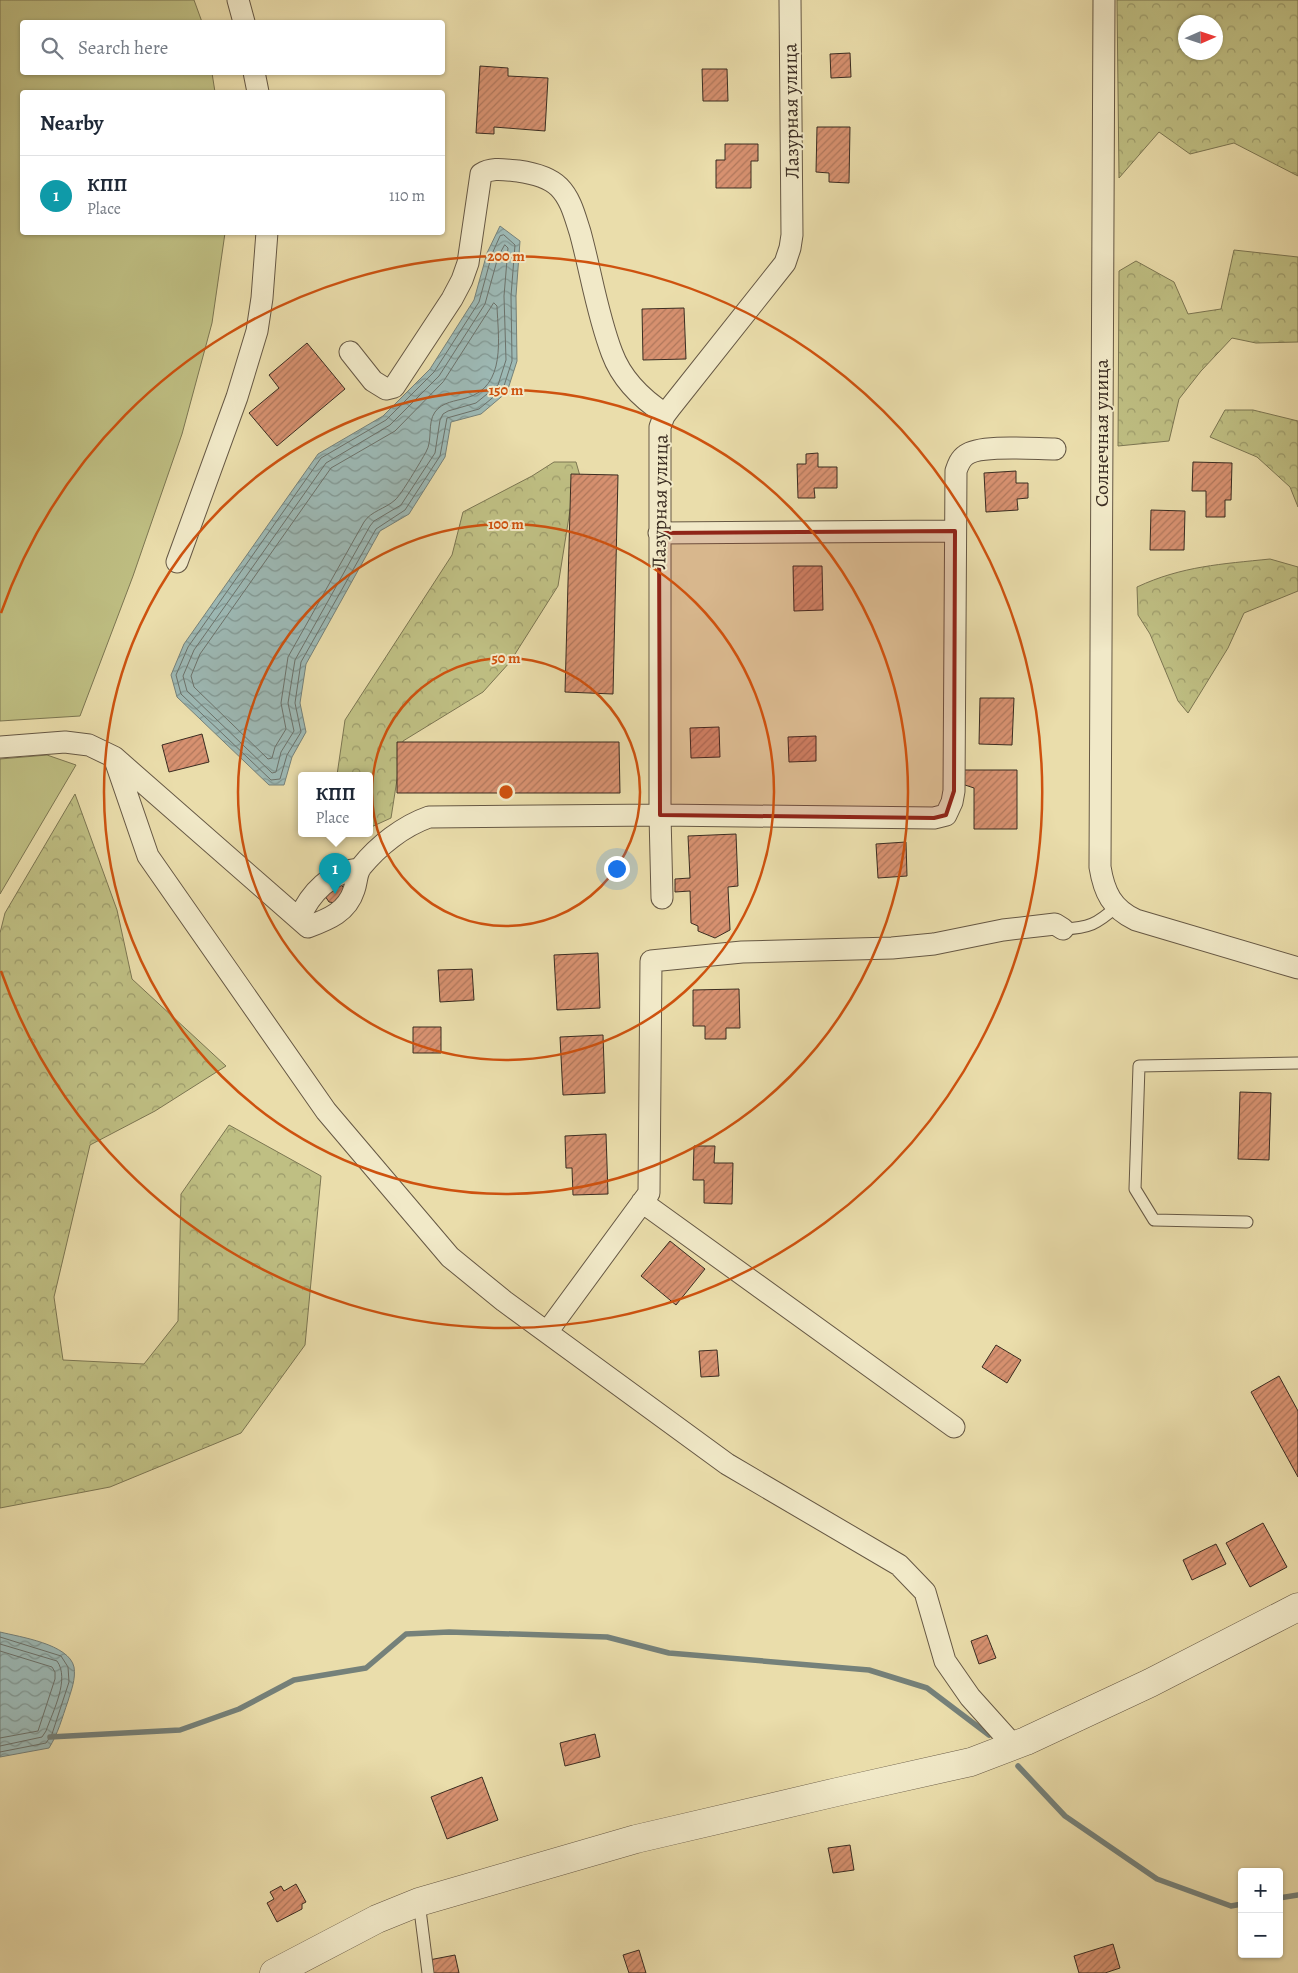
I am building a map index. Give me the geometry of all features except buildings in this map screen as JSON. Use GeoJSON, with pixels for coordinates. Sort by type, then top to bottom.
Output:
{"type":"FeatureCollection","features":[{"type":"Feature","properties":{"kind":"street"},"geometry":{"type":"LineString","coordinates":[[238,0],[243,20]]}},
{"type":"Feature","properties":{"kind":"street","name":"Лазурная улица"},"geometry":{"type":"LineString","coordinates":[[662,898],[660,815],[660,427],[665,414],[785,263],[790,248],[792,225],[790,0]]}},
{"type":"Feature","properties":{"kind":"street","name":"Солнечная улица"},"geometry":{"type":"LineString","coordinates":[[1104,0],[1100,867],[1105,886],[1116,907]]}},
{"type":"Feature","properties":{"kind":"street"},"geometry":{"type":"LineString","coordinates":[[255,75],[258,90]]}},
{"type":"Feature","properties":{"kind":"street"},"geometry":{"type":"LineString","coordinates":[[350,352],[379,386],[386,389],[394,388],[452,299],[462,280],[468,263],[481,174],[488,170],[522,172],[551,180],[561,188],[567,198],[574,213],[587,258],[612,354],[631,386],[646,402],[665,414]]}},
{"type":"Feature","properties":{"kind":"street"},"geometry":{"type":"LineString","coordinates":[[177,562],[238,396],[257,331],[262,298],[267,235]]}},
{"type":"Feature","properties":{"kind":"street"},"geometry":{"type":"LineString","coordinates":[[304,923],[310,900],[320,886],[342,873],[360,868],[395,834],[412,823],[428,817],[660,815],[934,818],[946,814],[952,802],[954,791],[956,471],[960,461],[967,454],[988,448],[1055,449]]}},
{"type":"Feature","properties":{"kind":"street"},"geometry":{"type":"LineString","coordinates":[[659,533],[955,531]]}},
{"type":"Feature","properties":{"kind":"street"},"geometry":{"type":"LineString","coordinates":[[0,747],[65,742],[88,745],[114,756],[304,923]]}},
{"type":"Feature","properties":{"kind":"street"},"geometry":{"type":"LineString","coordinates":[[114,756],[148,856],[326,1111],[450,1257],[504,1301],[727,1464],[900,1565],[925,1592],[944,1662],[970,1697],[1014,1746]]}},
{"type":"Feature","properties":{"kind":"street"},"geometry":{"type":"LineString","coordinates":[[304,923],[340,912],[352,896],[360,868]]}},
{"type":"Feature","properties":{"kind":"street"},"geometry":{"type":"LineString","coordinates":[[1116,907],[1122,913],[1136,920],[1298,968]]}},
{"type":"Feature","properties":{"kind":"street"},"geometry":{"type":"LineString","coordinates":[[547,1332],[649,1193],[651,960],[742,952],[892,948],[934,944],[1003,930],[1055,924],[1063,930]]}},
{"type":"Feature","properties":{"kind":"street"},"geometry":{"type":"LineString","coordinates":[[642,1202],[954,1427]]}},
{"type":"Feature","properties":{"kind":"street"},"geometry":{"type":"LineString","coordinates":[[274,1973],[377,1919],[419,1902],[627,1841],[971,1762],[1014,1746],[1150,1683],[1298,1607]]}},
{"type":"Feature","properties":{"kind":"lane"},"geometry":{"type":"LineString","coordinates":[[1063,930],[1081,928],[1100,921],[1116,907]]}},
{"type":"Feature","properties":{"kind":"lane"},"geometry":{"type":"LineString","coordinates":[[1247,1222],[1154,1220],[1135,1189],[1139,1066],[1298,1064]]}},
{"type":"Feature","properties":{"kind":"lane"},"geometry":{"type":"LineString","coordinates":[[419,1902],[428,1973]]}},
{"type":"Feature","properties":{"kind":"highlighted area"},"geometry":{"type":"Polygon","coordinates":[[[955,531],[954,791],[946,815],[934,818],[660,815],[659,533],[955,531]]]}},
{"type":"Feature","properties":{"kind":"green space"},"geometry":{"type":"Polygon","coordinates":[[[0,0],[194,0],[201,20],[20,20],[20,75],[212,75],[215,90],[20,90],[20,235],[225,235],[212,323],[182,434],[133,576],[80,716],[0,721],[0,0]]]}},
{"type":"Feature","properties":{"kind":"green space"},"geometry":{"type":"Polygon","coordinates":[[[1117,0],[1298,0],[1298,176],[1234,143],[1190,154],[1159,132],[1119,178],[1117,0]]]}},
{"type":"Feature","properties":{"kind":"green space"},"geometry":{"type":"Polygon","coordinates":[[[1234,250],[1298,257],[1298,342],[1256,343],[1232,338],[1201,371],[1179,399],[1169,441],[1118,446],[1119,271],[1136,261],[1174,282],[1188,314],[1221,309],[1234,250]]]}},
{"type":"Feature","properties":{"kind":"green space"},"geometry":{"type":"Polygon","coordinates":[[[1225,410],[1253,410],[1298,421],[1298,507],[1290,487],[1257,457],[1210,437],[1225,410]]]}},
{"type":"Feature","properties":{"kind":"green space"},"geometry":{"type":"Polygon","coordinates":[[[554,462],[576,462],[580,476],[574,485],[558,586],[510,662],[483,692],[403,741],[391,818],[373,826],[373,772],[337,772],[345,720],[452,555],[463,512],[532,476],[554,462]]]}},
{"type":"Feature","properties":{"kind":"green space"},"geometry":{"type":"Polygon","coordinates":[[[1270,559],[1298,567],[1298,591],[1244,613],[1228,648],[1188,713],[1178,701],[1150,634],[1138,615],[1137,587],[1186,570],[1270,559]]]}},
{"type":"Feature","properties":{"kind":"green space"},"geometry":{"type":"Polygon","coordinates":[[[47,755],[76,765],[0,894],[0,759],[47,755]]]}},
{"type":"Feature","properties":{"kind":"green space"},"geometry":{"type":"Polygon","coordinates":[[[75,794],[117,910],[132,979],[226,1066],[155,1111],[90,1145],[54,1297],[63,1360],[144,1364],[178,1321],[181,1194],[229,1125],[321,1176],[305,1345],[241,1433],[110,1487],[0,1508],[0,933],[5,913],[75,794]]]}},
{"type":"Feature","properties":{"kind":"water"},"geometry":{"type":"Polygon","coordinates":[[[500,226],[520,241],[516,296],[517,361],[507,392],[481,414],[451,422],[445,457],[409,514],[380,531],[306,664],[300,703],[306,732],[292,757],[284,785],[269,785],[177,697],[171,675],[184,644],[318,454],[383,416],[430,369],[474,300],[487,253],[500,226]]]}},
{"type":"Feature","properties":{"kind":"water"},"geometry":{"type":"Polygon","coordinates":[[[0,1632],[31,1639],[54,1647],[70,1659],[74,1667],[74,1680],[70,1693],[49,1748],[0,1757],[0,1632]]]}},
{"type":"Feature","properties":{"kind":"waterway"},"geometry":{"type":"LineString","coordinates":[[50,1737],[180,1730],[239,1709],[294,1680],[366,1668],[406,1634],[449,1632],[607,1637],[669,1653],[869,1670],[927,1688],[989,1735]]}},
{"type":"Feature","properties":{"kind":"waterway"},"geometry":{"type":"LineString","coordinates":[[1018,1766],[1065,1816],[1157,1879],[1231,1906],[1238,1905]]}},
{"type":"Feature","properties":{"kind":"waterway"},"geometry":{"type":"LineString","coordinates":[[1283,1897],[1298,1895]]}},
{"type":"Feature","properties":{"kind":"place","name":"КПП"},"geometry":{"type":"Point","coordinates":[335,894]}}]}
